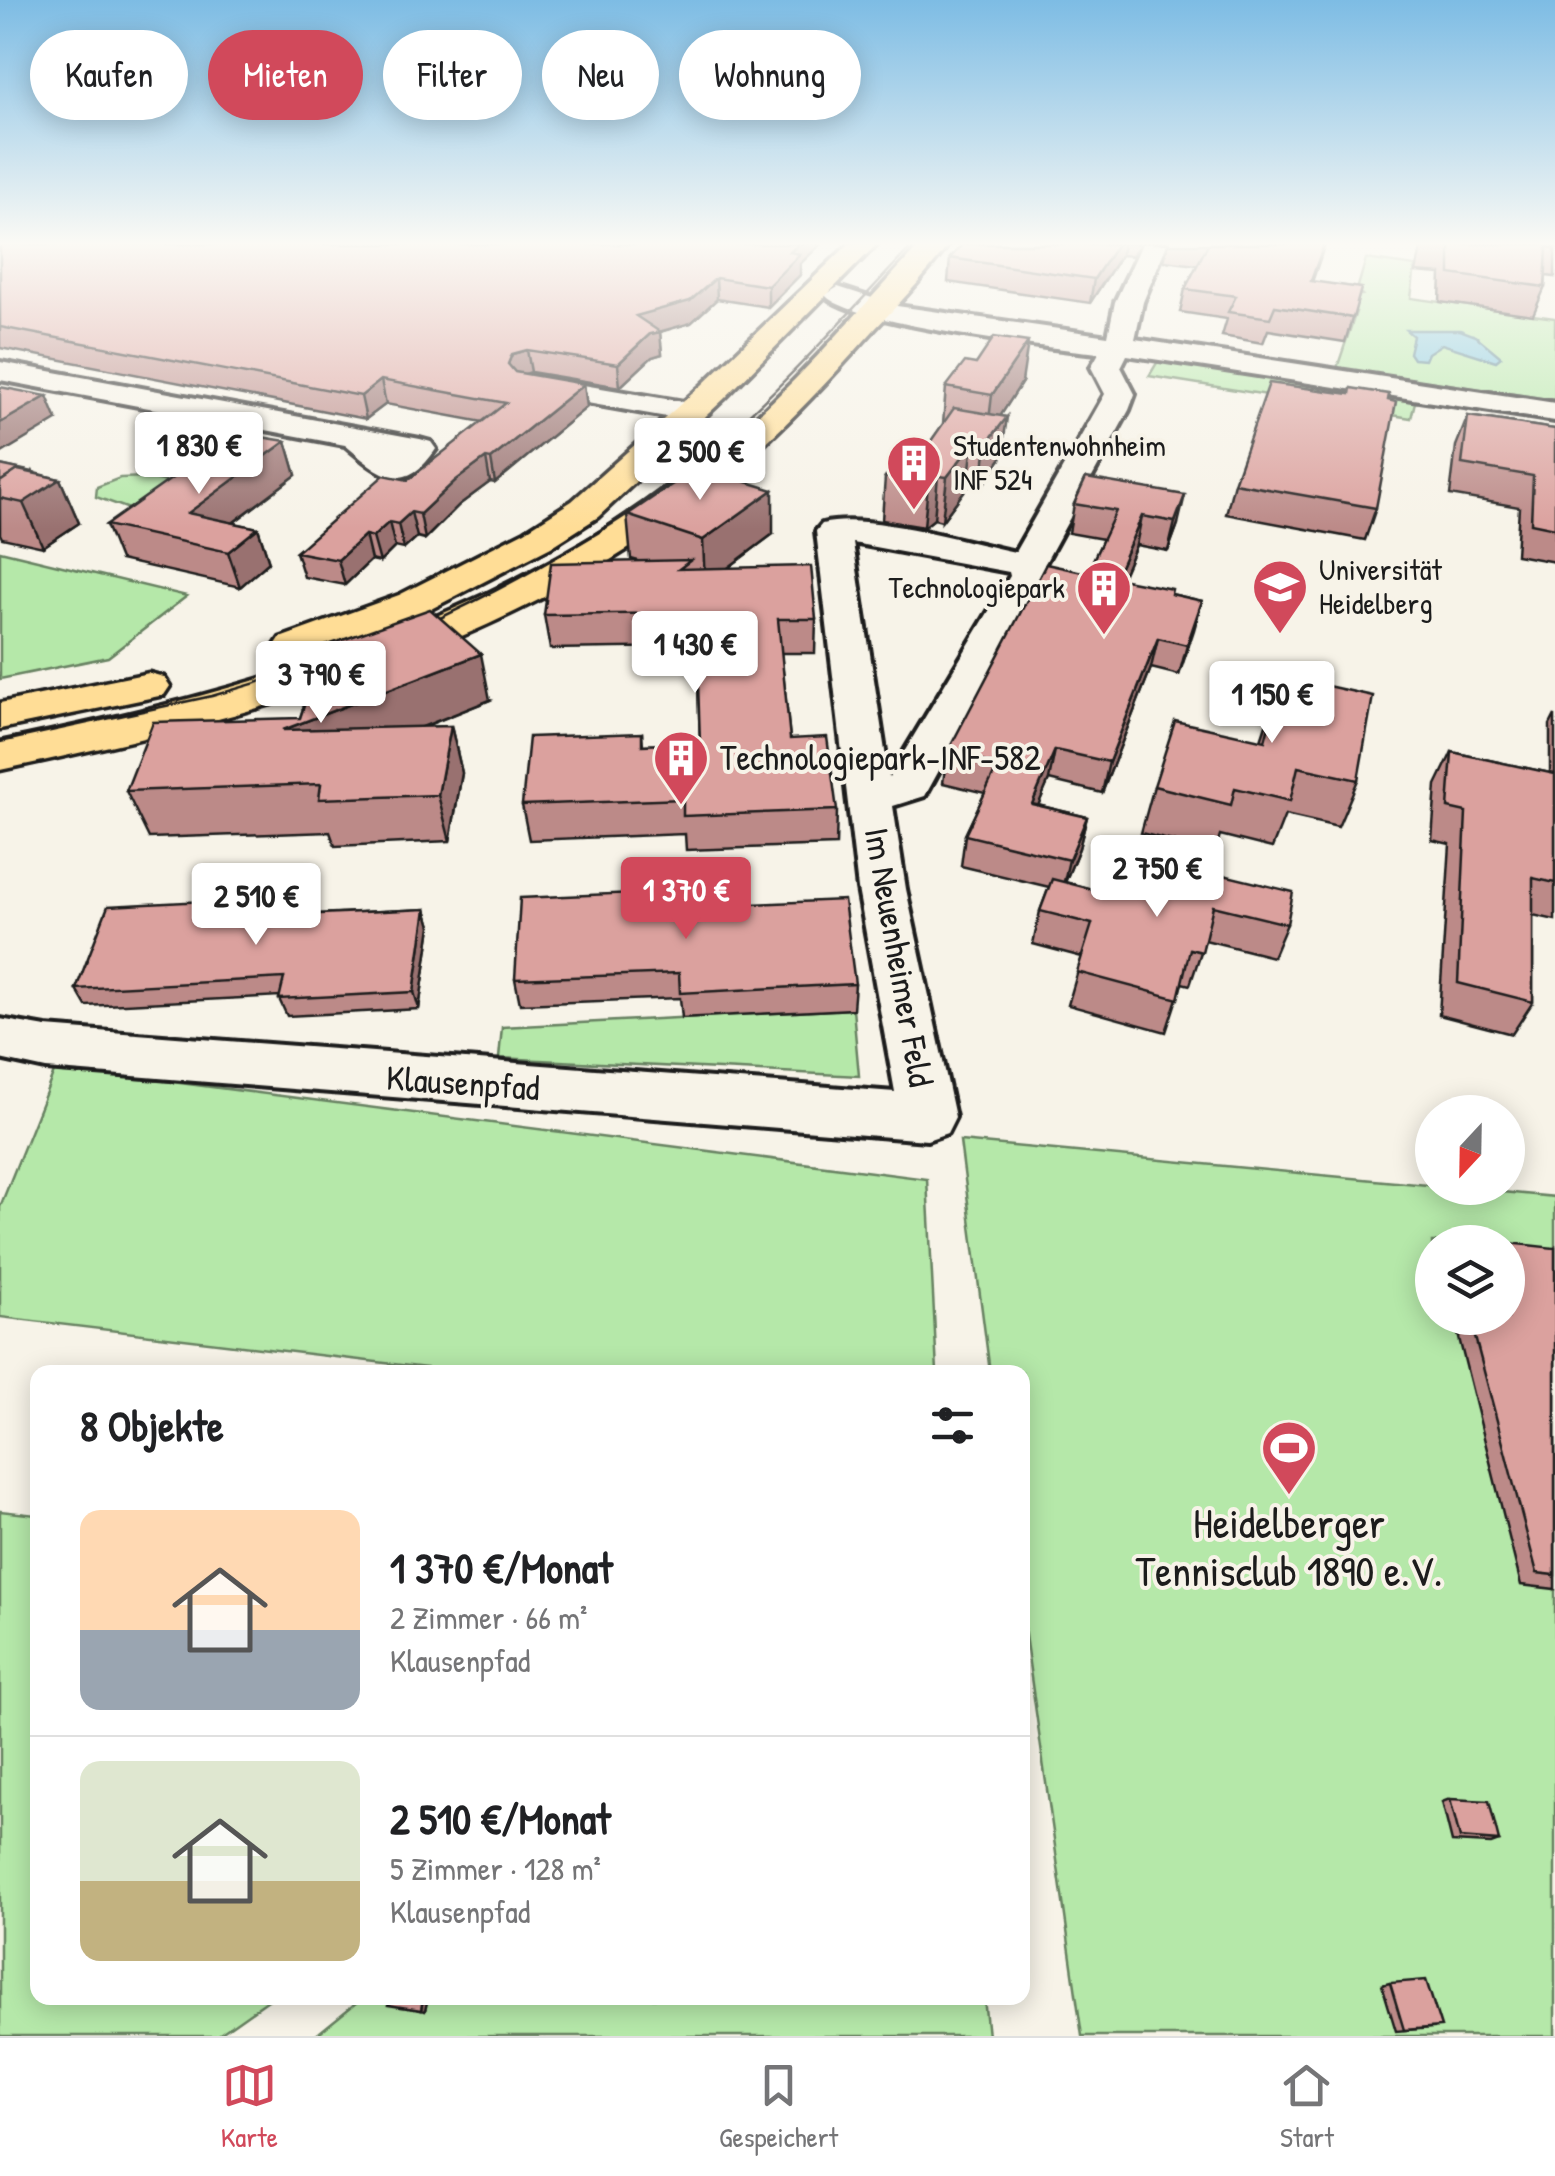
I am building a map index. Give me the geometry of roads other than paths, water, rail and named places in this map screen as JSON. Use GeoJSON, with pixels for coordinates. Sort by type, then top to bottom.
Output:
{"type":"FeatureCollection","features":[{"type":"Feature","properties":{"kind":"main road"},"geometry":{"type":"LineString","coordinates":[[0,716],[206,675],[243,664],[353,627],[477,571],[585,509],[767,339]]}},
{"type":"Feature","properties":{"kind":"main road"},"geometry":{"type":"LineString","coordinates":[[0,756],[201,714],[304,684],[386,656],[522,597],[601,552],[710,474],[778,413],[845,341]]}},
{"type":"Feature","properties":{"kind":"street"},"geometry":{"type":"LineString","coordinates":[[845,341],[851,339]]}},
{"type":"Feature","properties":{"kind":"street"},"geometry":{"type":"LineString","coordinates":[[1059,339],[1116,343],[1555,412]]}},
{"type":"Feature","properties":{"kind":"street"},"geometry":{"type":"LineString","coordinates":[[1108,339],[1116,343]]}},
{"type":"Feature","properties":{"kind":"street","name":"Im Neuenheimer Feld"},"geometry":{"type":"LineString","coordinates":[[872,798],[909,786],[1028,576],[1026,566],[1118,401],[1120,394],[1106,368],[1119,339]]}},
{"type":"Feature","properties":{"kind":"street"},"geometry":{"type":"LineString","coordinates":[[0,371],[355,437],[396,468],[436,448]]}},
{"type":"Feature","properties":{"kind":"street"},"geometry":{"type":"LineString","coordinates":[[530,385],[678,410]]}},
{"type":"Feature","properties":{"kind":"street","name":"Im Neuenheimer Feld"},"geometry":{"type":"LineString","coordinates":[[927,1117],[882,889],[834,531],[868,533],[1026,566]]}},
{"type":"Feature","properties":{"kind":"street","name":"Klausenpfad"},"geometry":{"type":"LineString","coordinates":[[0,1039],[46,1048],[927,1117]]}},
{"type":"Feature","properties":{"kind":"water"},"geometry":{"type":"Polygon","coordinates":[[[1412,339],[1480,339],[1501,357],[1496,361],[1442,344],[1428,353],[1425,360],[1413,359],[1409,353],[1412,339]]]}},
{"type":"Feature","properties":{"kind":"tram line"},"geometry":{"type":"LineString","coordinates":[[414,630],[536,569],[651,496],[722,439],[825,339]]}},
{"type":"Feature","properties":{"kind":"tram line"},"geometry":{"type":"LineString","coordinates":[[0,742],[212,696],[330,661]]}},
{"type":"Feature","properties":{"kind":"place","name":"Studentenwohnheim INF 524"},"geometry":{"type":"Point","coordinates":[914,512]}},
{"type":"Feature","properties":{"kind":"place","name":"Universität Heidelberg"},"geometry":{"type":"Point","coordinates":[1280,636]}},
{"type":"Feature","properties":{"kind":"place","name":"Technologiepark"},"geometry":{"type":"Point","coordinates":[1104,637]}},
{"type":"Feature","properties":{"kind":"place","name":"Technologiepark-INF-582"},"geometry":{"type":"Point","coordinates":[681,807]}},
{"type":"Feature","properties":{"kind":"place","name":"Heidelberger Tennisclub 1890 e.V."},"geometry":{"type":"Point","coordinates":[1289,1497]}}]}
